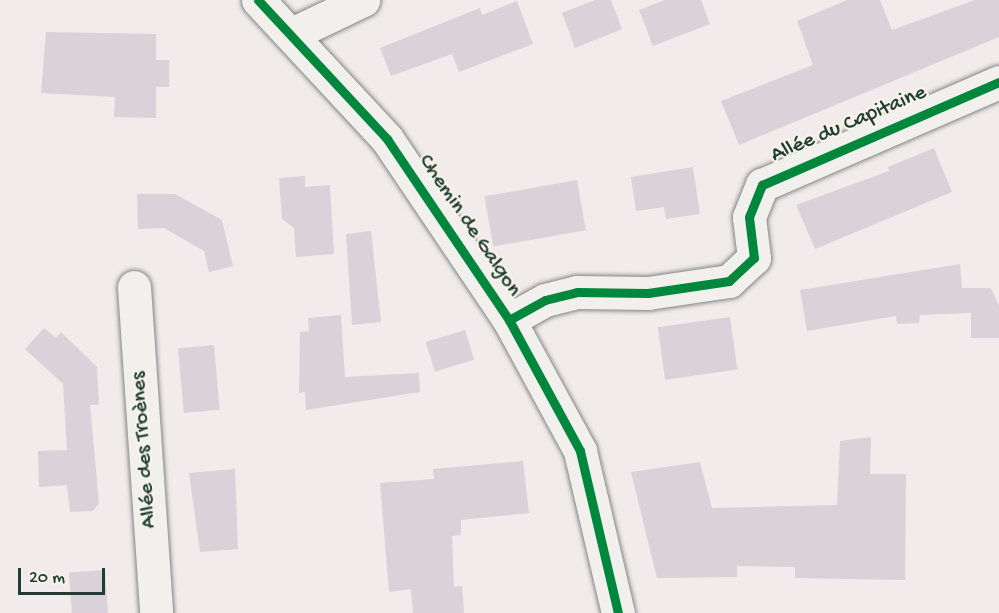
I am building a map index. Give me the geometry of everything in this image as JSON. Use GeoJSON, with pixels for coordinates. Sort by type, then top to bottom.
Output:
{"type":"FeatureCollection","features":[{"type":"Feature","properties":{"kind":"street","name":"Chemin de Galgon"},"geometry":{"type":"LineString","coordinates":[[258,0],[387,139],[509,320],[580,451],[618,613]]}},
{"type":"Feature","properties":{"kind":"street"},"geometry":{"type":"LineString","coordinates":[[292,34],[363,0]]}},
{"type":"Feature","properties":{"kind":"street","name":"Allée du Capitaine"},"geometry":{"type":"LineString","coordinates":[[509,320],[545,300],[577,292],[648,293],[729,281],[754,258],[749,216],[762,185],[999,82]]}},
{"type":"Feature","properties":{"kind":"street","name":"Allée des Troènes"},"geometry":{"type":"LineString","coordinates":[[134,287],[156,613]]}},
{"type":"Feature","properties":{"kind":"building"},"geometry":{"type":"Polygon","coordinates":[[[595,0],[611,0],[622,29],[575,48],[562,13],[595,0]]]}},
{"type":"Feature","properties":{"kind":"building"},"geometry":{"type":"Polygon","coordinates":[[[665,0],[701,0],[710,24],[653,46],[639,10],[665,0]]]}},
{"type":"Feature","properties":{"kind":"building"},"geometry":{"type":"Polygon","coordinates":[[[847,0],[880,0],[892,30],[975,0],[999,0],[999,37],[739,145],[721,101],[813,65],[797,21],[847,0]]]}},
{"type":"Feature","properties":{"kind":"building"},"geometry":{"type":"Polygon","coordinates":[[[517,1],[533,44],[459,72],[452,54],[391,76],[380,48],[480,8],[482,15],[517,1]]]}},
{"type":"Feature","properties":{"kind":"building"},"geometry":{"type":"Polygon","coordinates":[[[46,32],[156,34],[156,60],[169,60],[169,87],[156,87],[156,118],[114,117],[115,97],[41,93],[46,32]]]}},
{"type":"Feature","properties":{"kind":"building"},"geometry":{"type":"Polygon","coordinates":[[[934,148],[952,192],[815,249],[796,205],[889,171],[888,167],[934,148]]]}},
{"type":"Feature","properties":{"kind":"building"},"geometry":{"type":"Polygon","coordinates":[[[693,167],[700,214],[666,219],[664,207],[636,211],[631,177],[693,167]]]}},
{"type":"Feature","properties":{"kind":"building"},"geometry":{"type":"Polygon","coordinates":[[[305,176],[305,187],[330,185],[334,254],[296,257],[294,228],[282,219],[279,178],[305,176]]]}},
{"type":"Feature","properties":{"kind":"building"},"geometry":{"type":"Polygon","coordinates":[[[577,180],[586,230],[493,247],[484,196],[577,180]]]}},
{"type":"Feature","properties":{"kind":"building"},"geometry":{"type":"Polygon","coordinates":[[[137,194],[175,194],[222,220],[233,266],[209,272],[204,251],[164,228],[138,229],[137,194]]]}},
{"type":"Feature","properties":{"kind":"building"},"geometry":{"type":"Polygon","coordinates":[[[371,231],[381,322],[352,325],[346,234],[371,231]]]}},
{"type":"Feature","properties":{"kind":"building"},"geometry":{"type":"Polygon","coordinates":[[[960,264],[962,288],[991,288],[999,306],[999,338],[971,338],[971,313],[920,315],[919,323],[897,324],[896,316],[807,331],[800,290],[960,264]]]}},
{"type":"Feature","properties":{"kind":"building"},"geometry":{"type":"Polygon","coordinates":[[[341,315],[345,377],[419,373],[420,392],[306,410],[305,392],[299,393],[300,332],[309,331],[308,318],[341,315]]]}},
{"type":"Feature","properties":{"kind":"building"},"geometry":{"type":"Polygon","coordinates":[[[730,317],[737,369],[665,380],[658,327],[730,317]]]}},
{"type":"Feature","properties":{"kind":"building"},"geometry":{"type":"Polygon","coordinates":[[[44,328],[56,338],[61,332],[97,367],[99,405],[90,405],[99,503],[93,511],[70,512],[67,485],[39,487],[38,451],[67,450],[63,384],[25,349],[44,328]]]}},
{"type":"Feature","properties":{"kind":"building"},"geometry":{"type":"Polygon","coordinates":[[[465,330],[474,360],[435,372],[426,342],[465,330]]]}},
{"type":"Feature","properties":{"kind":"building"},"geometry":{"type":"Polygon","coordinates":[[[214,345],[220,410],[184,413],[178,348],[214,345]]]}},
{"type":"Feature","properties":{"kind":"building"},"geometry":{"type":"Polygon","coordinates":[[[871,437],[870,474],[906,474],[905,580],[795,578],[795,567],[737,566],[737,577],[657,578],[631,472],[700,462],[712,508],[837,505],[840,441],[871,437]]]}},
{"type":"Feature","properties":{"kind":"building"},"geometry":{"type":"Polygon","coordinates":[[[523,461],[529,513],[461,520],[461,535],[452,536],[454,587],[462,586],[464,613],[413,613],[411,589],[389,592],[380,483],[434,479],[433,469],[523,461]]]}},
{"type":"Feature","properties":{"kind":"building"},"geometry":{"type":"Polygon","coordinates":[[[235,469],[238,549],[200,552],[189,473],[235,469]]]}},
{"type":"Feature","properties":{"kind":"building"},"geometry":{"type":"Polygon","coordinates":[[[105,570],[108,613],[72,613],[69,573],[105,570]]]}},
{"type":"Feature","properties":{"kind":"cycle path"},"geometry":{"type":"LineString","coordinates":[[258,0],[387,139],[509,320],[580,451],[618,613]]}},
{"type":"Feature","properties":{"kind":"cycle path"},"geometry":{"type":"LineString","coordinates":[[509,320],[545,300],[577,292],[648,293],[729,281],[754,258],[749,217],[762,185],[999,82]]}}]}
